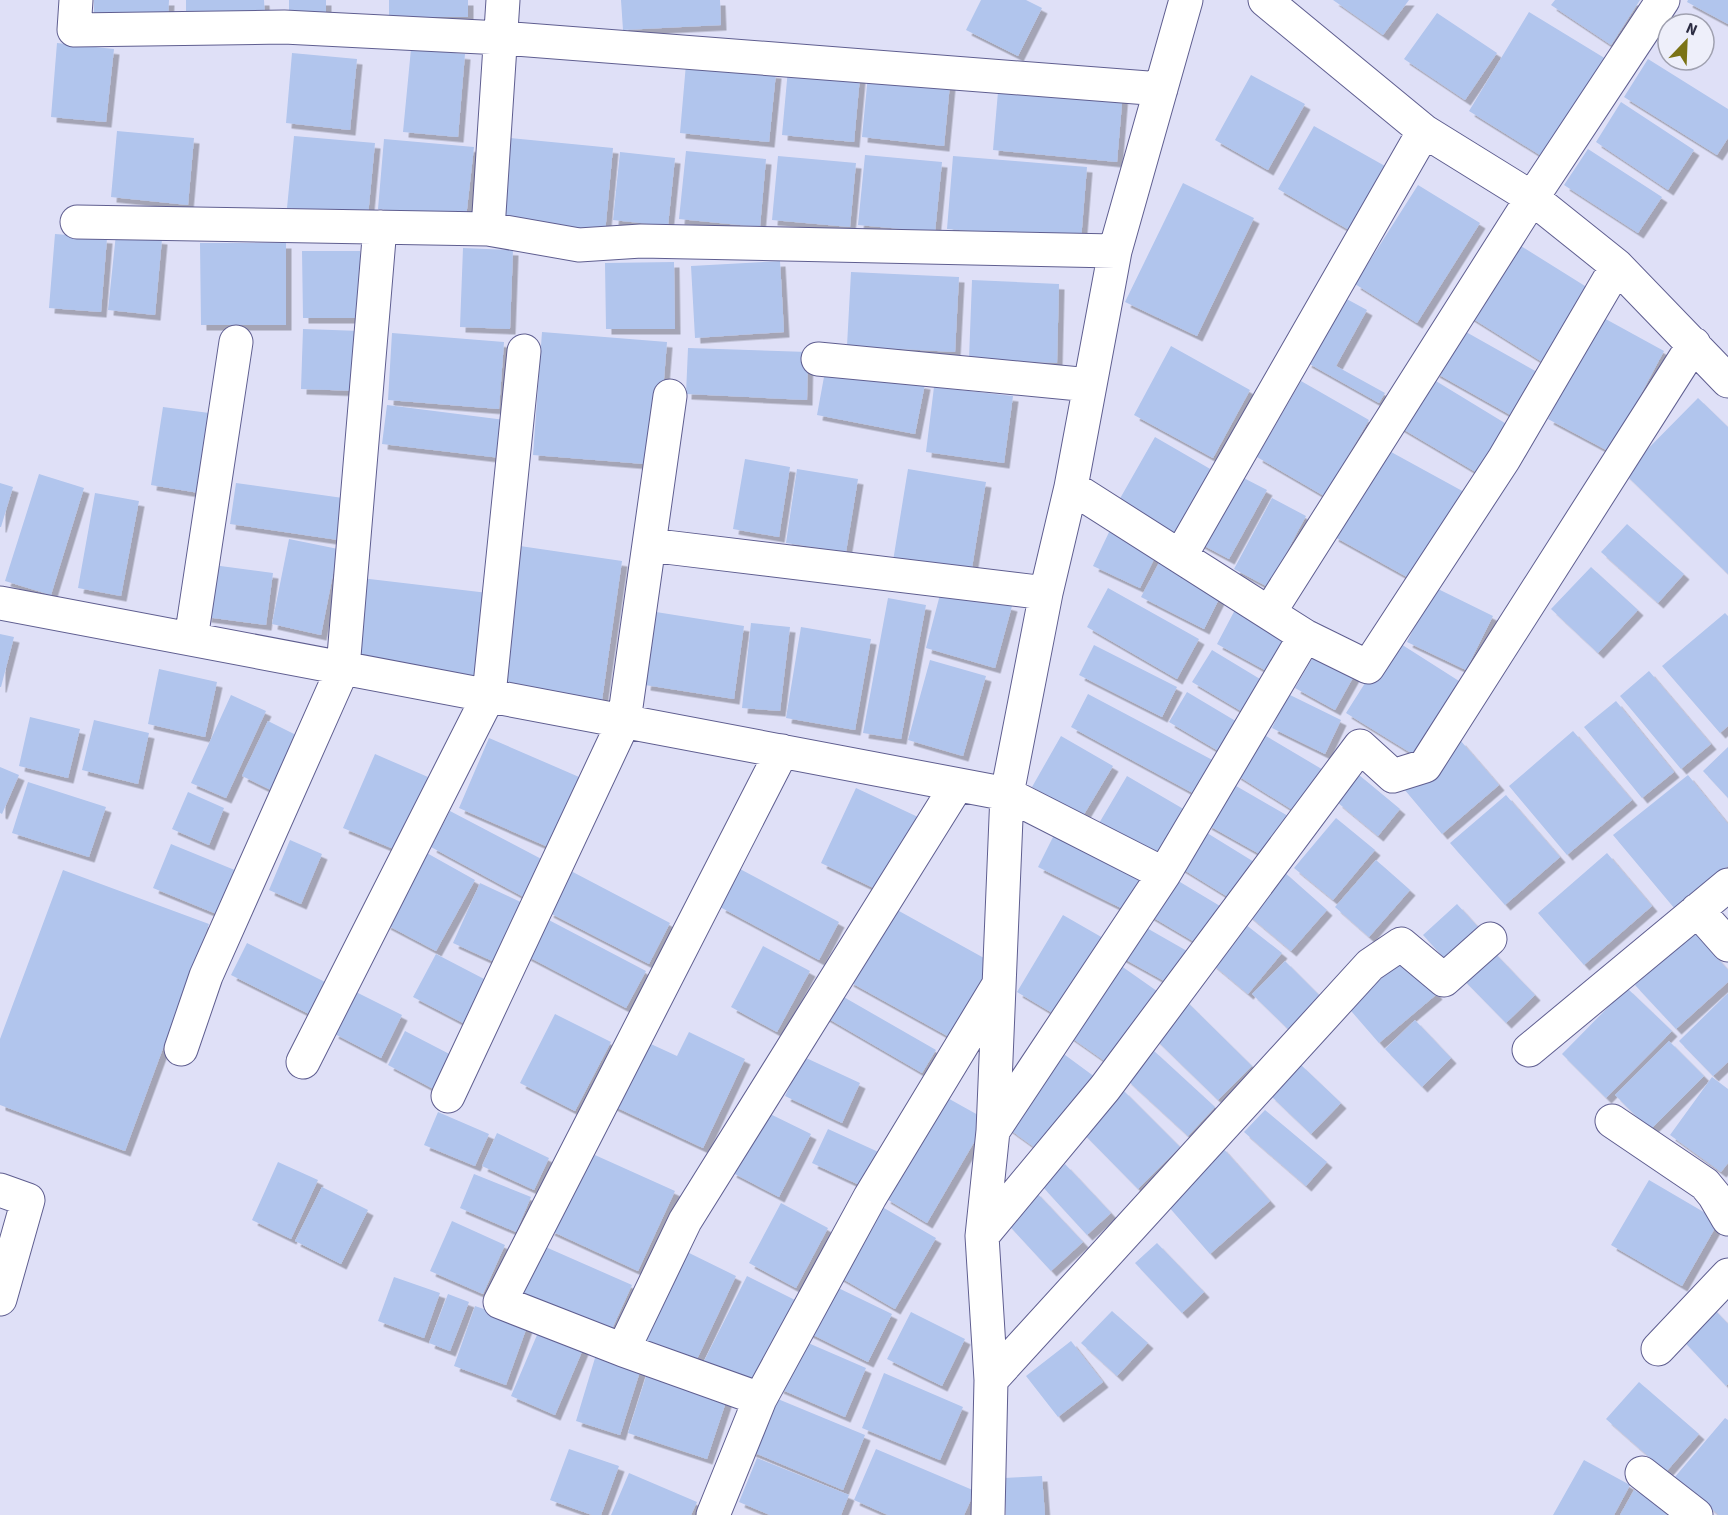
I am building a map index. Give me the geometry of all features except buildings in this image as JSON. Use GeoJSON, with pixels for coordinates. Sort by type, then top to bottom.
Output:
{"type":"FeatureCollection","features":[{"type":"Feature","properties":{"kind":"street"},"geometry":{"type":"LineString","coordinates":[[76,0],[74,30],[284,14],[501,38],[1161,89]]}},
{"type":"Feature","properties":{"kind":"street"},"geometry":{"type":"LineString","coordinates":[[488,229],[503,0]]}},
{"type":"Feature","properties":{"kind":"street"},"geometry":{"type":"LineString","coordinates":[[988,1515],[991,1380],[982,1236],[993,1131],[1007,794],[1046,593],[1071,487],[1115,251],[1186,0]]}},
{"type":"Feature","properties":{"kind":"street"},"geometry":{"type":"LineString","coordinates":[[1265,0],[1424,131],[1532,198],[1617,266],[1728,381]]}},
{"type":"Feature","properties":{"kind":"street"},"geometry":{"type":"LineString","coordinates":[[1269,613],[1532,198],[1663,0]]}},
{"type":"Feature","properties":{"kind":"street"},"geometry":{"type":"LineString","coordinates":[[1181,555],[1424,131]]}},
{"type":"Feature","properties":{"kind":"street"},"geometry":{"type":"LineString","coordinates":[[77,222],[488,229],[579,245],[641,241],[1115,251]]}},
{"type":"Feature","properties":{"kind":"street"},"geometry":{"type":"LineString","coordinates":[[181,1049],[206,976],[343,668],[380,227]]}},
{"type":"Feature","properties":{"kind":"street"},"geometry":{"type":"LineString","coordinates":[[1071,487],[1305,636],[1368,667],[1504,459],[1617,266]]}},
{"type":"Feature","properties":{"kind":"street"},"geometry":{"type":"LineString","coordinates":[[191,639],[236,342]]}},
{"type":"Feature","properties":{"kind":"street"},"geometry":{"type":"LineString","coordinates":[[982,1236],[1105,1088],[1360,746],[1393,776],[1425,766],[1694,344]]}},
{"type":"Feature","properties":{"kind":"street"},"geometry":{"type":"LineString","coordinates":[[303,1062],[489,695],[524,351]]}},
{"type":"Feature","properties":{"kind":"street"},"geometry":{"type":"LineString","coordinates":[[818,359],[1090,385]]}},
{"type":"Feature","properties":{"kind":"street"},"geometry":{"type":"LineString","coordinates":[[448,1096],[624,721],[670,396]]}},
{"type":"Feature","properties":{"kind":"street"},"geometry":{"type":"LineString","coordinates":[[649,544],[1046,593]]}},
{"type":"Feature","properties":{"kind":"street"},"geometry":{"type":"LineString","coordinates":[[0,603],[1007,794],[1164,874]]}},
{"type":"Feature","properties":{"kind":"street"},"geometry":{"type":"LineString","coordinates":[[993,1131],[1164,874],[1305,636]]}},
{"type":"Feature","properties":{"kind":"street"},"geometry":{"type":"LineString","coordinates":[[760,1399],[623,1350],[500,1302],[782,751]]}},
{"type":"Feature","properties":{"kind":"street"},"geometry":{"type":"LineString","coordinates":[[623,1350],[685,1221],[957,785]]}},
{"type":"Feature","properties":{"kind":"street"},"geometry":{"type":"LineString","coordinates":[[1529,1050],[1728,885]]}},
{"type":"Feature","properties":{"kind":"street"},"geometry":{"type":"LineString","coordinates":[[1697,910],[1728,945]]}},
{"type":"Feature","properties":{"kind":"street"},"geometry":{"type":"LineString","coordinates":[[991,1380],[1370,965],[1401,944],[1444,980],[1490,939]]}},
{"type":"Feature","properties":{"kind":"street"},"geometry":{"type":"LineString","coordinates":[[713,1515],[760,1399],[870,1197],[1000,982]]}},
{"type":"Feature","properties":{"kind":"street"},"geometry":{"type":"LineString","coordinates":[[1612,1121],[1705,1184],[1728,1219]]}},
{"type":"Feature","properties":{"kind":"street"},"geometry":{"type":"LineString","coordinates":[[0,1190],[27,1200],[0,1299]]}},
{"type":"Feature","properties":{"kind":"street"},"geometry":{"type":"LineString","coordinates":[[1658,1349],[1728,1275]]}},
{"type":"Feature","properties":{"kind":"street"},"geometry":{"type":"LineString","coordinates":[[1642,1473],[1696,1515]]}}]}
